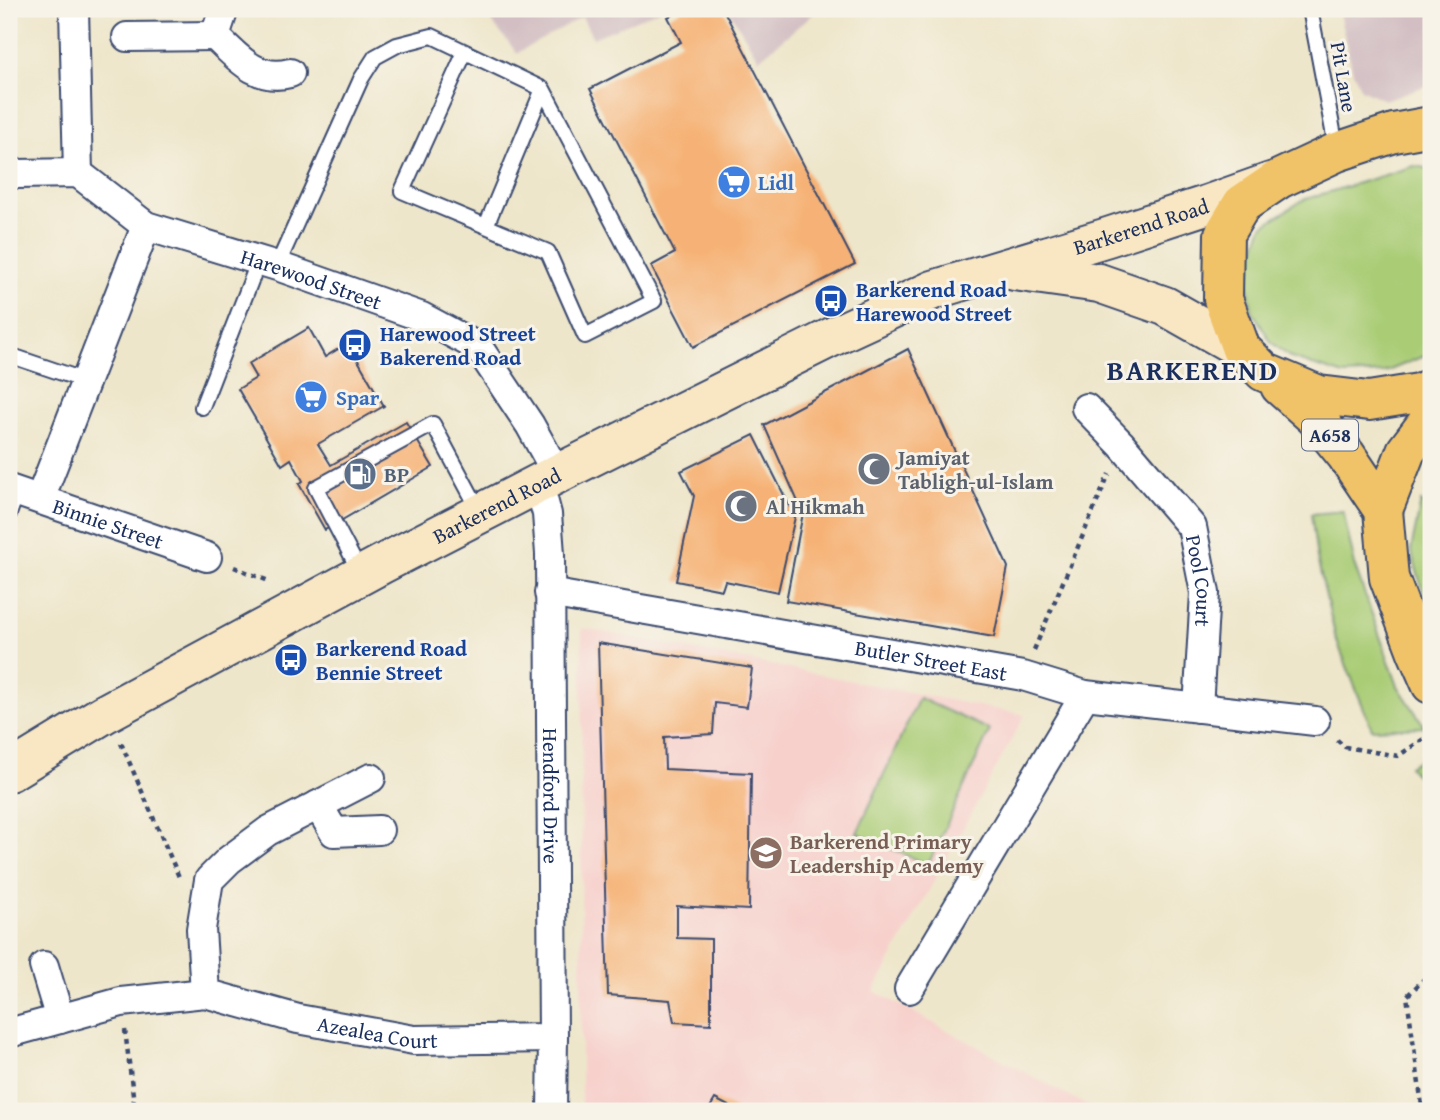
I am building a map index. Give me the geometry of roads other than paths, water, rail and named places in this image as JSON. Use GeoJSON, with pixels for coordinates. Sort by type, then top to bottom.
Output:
{"type":"FeatureCollection","features":[{"type":"Feature","properties":{"kind":"main road"},"geometry":{"type":"LineString","coordinates":[[1431,126],[1394,133],[1337,152],[1279,179],[1242,204],[1224,234],[1223,299],[1252,361],[1320,395],[1369,401],[1419,393],[1431,388]]}},
{"type":"Feature","properties":{"kind":"main road","name":"Barkerend Road"},"geometry":{"type":"LineString","coordinates":[[9,772],[104,714],[362,575],[840,333],[933,290],[1194,209],[1279,179]]}},
{"type":"Feature","properties":{"kind":"main road","name":"Barkerend Road"},"geometry":{"type":"LineString","coordinates":[[999,269],[1099,283],[1165,306],[1252,361]]}},
{"type":"Feature","properties":{"kind":"main road","name":"A658"},"geometry":{"type":"LineString","coordinates":[[1252,361],[1315,417],[1346,455],[1383,510]]}},
{"type":"Feature","properties":{"kind":"main road","name":"A658"},"geometry":{"type":"LineString","coordinates":[[1431,418],[1406,451],[1383,510],[1389,578],[1431,684]]}},
{"type":"Feature","properties":{"kind":"street"},"geometry":{"type":"LineString","coordinates":[[9,172],[78,173],[74,9]]}},
{"type":"Feature","properties":{"kind":"street"},"geometry":{"type":"LineString","coordinates":[[215,36],[224,9]]}},
{"type":"Feature","properties":{"kind":"street"},"geometry":{"type":"LineString","coordinates":[[127,37],[215,36],[248,67],[280,75],[290,72]]}},
{"type":"Feature","properties":{"kind":"street","name":"Harewood Street"},"geometry":{"type":"LineString","coordinates":[[78,173],[146,226],[268,263],[422,317],[478,347],[530,425],[548,479]]}},
{"type":"Feature","properties":{"kind":"street"},"geometry":{"type":"LineString","coordinates":[[19,498],[86,381],[146,226]]}},
{"type":"Feature","properties":{"kind":"street","name":"Pool Court"},"geometry":{"type":"LineString","coordinates":[[1086,408],[1121,444],[1192,527],[1205,593],[1198,708]]}},
{"type":"Feature","properties":{"kind":"street","name":"Hendford Drive"},"geometry":{"type":"LineString","coordinates":[[548,479],[552,1111]]}},
{"type":"Feature","properties":{"kind":"street","name":"Binnie Street"},"geometry":{"type":"LineString","coordinates":[[19,498],[207,557]]}},
{"type":"Feature","properties":{"kind":"street","name":"Butler Street East"},"geometry":{"type":"LineString","coordinates":[[549,593],[1023,676],[1085,695],[1315,721]]}},
{"type":"Feature","properties":{"kind":"street"},"geometry":{"type":"LineString","coordinates":[[909,989],[1085,695]]}},
{"type":"Feature","properties":{"kind":"street"},"geometry":{"type":"LineString","coordinates":[[205,993],[201,929],[209,880],[229,860],[268,831],[371,778]]}},
{"type":"Feature","properties":{"kind":"street"},"geometry":{"type":"LineString","coordinates":[[318,805],[334,832],[379,830]]}},
{"type":"Feature","properties":{"kind":"street"},"geometry":{"type":"LineString","coordinates":[[44,966],[60,1019]]}},
{"type":"Feature","properties":{"kind":"street","name":"Azealea Court"},"geometry":{"type":"LineString","coordinates":[[9,1033],[121,1002],[205,993],[298,1018],[414,1040],[553,1038]]}},
{"type":"Feature","properties":{"kind":"lane","name":"Pit Lane"},"geometry":{"type":"LineString","coordinates":[[1310,9],[1337,152]]}},
{"type":"Feature","properties":{"kind":"lane"},"geometry":{"type":"LineString","coordinates":[[202,407],[268,263],[361,79],[375,57],[397,45],[432,36],[543,89],[654,301],[585,336],[548,252],[402,191],[465,52]]}},
{"type":"Feature","properties":{"kind":"lane"},"geometry":{"type":"LineString","coordinates":[[486,226],[543,89]]}},
{"type":"Feature","properties":{"kind":"lane"},"geometry":{"type":"LineString","coordinates":[[9,355],[86,381]]}},
{"type":"Feature","properties":{"kind":"lane"},"geometry":{"type":"LineString","coordinates":[[362,575],[316,488],[433,424],[481,513]]}},
{"type":"Feature","properties":{"kind":"place","name":"Lidl"},"geometry":{"type":"Point","coordinates":[734,182]}},
{"type":"Feature","properties":{"kind":"place","name":"Barkerend Road Harewood Street"},"geometry":{"type":"Point","coordinates":[831,301]}},
{"type":"Feature","properties":{"kind":"place","name":"Harewood Street Bakerend Road"},"geometry":{"type":"Point","coordinates":[355,345]}},
{"type":"Feature","properties":{"kind":"place","name":"Spar"},"geometry":{"type":"Point","coordinates":[311,397]}},
{"type":"Feature","properties":{"kind":"place","name":"Jamiyat Tabligh-ul-Islam"},"geometry":{"type":"Point","coordinates":[874,469]}},
{"type":"Feature","properties":{"kind":"place","name":"BP"},"geometry":{"type":"Point","coordinates":[360,474]}},
{"type":"Feature","properties":{"kind":"place","name":"Al Hikmah"},"geometry":{"type":"Point","coordinates":[741,506]}},
{"type":"Feature","properties":{"kind":"place","name":"Barkerend Road Bennie Street"},"geometry":{"type":"Point","coordinates":[291,660]}},
{"type":"Feature","properties":{"kind":"place","name":"Barkerend Primary Leadership Academy"},"geometry":{"type":"Point","coordinates":[766,853]}},
{"type":"Feature","properties":{"kind":"district","name":"BARKEREND"},"geometry":{"type":"Point","coordinates":[1193,369]}}]}
